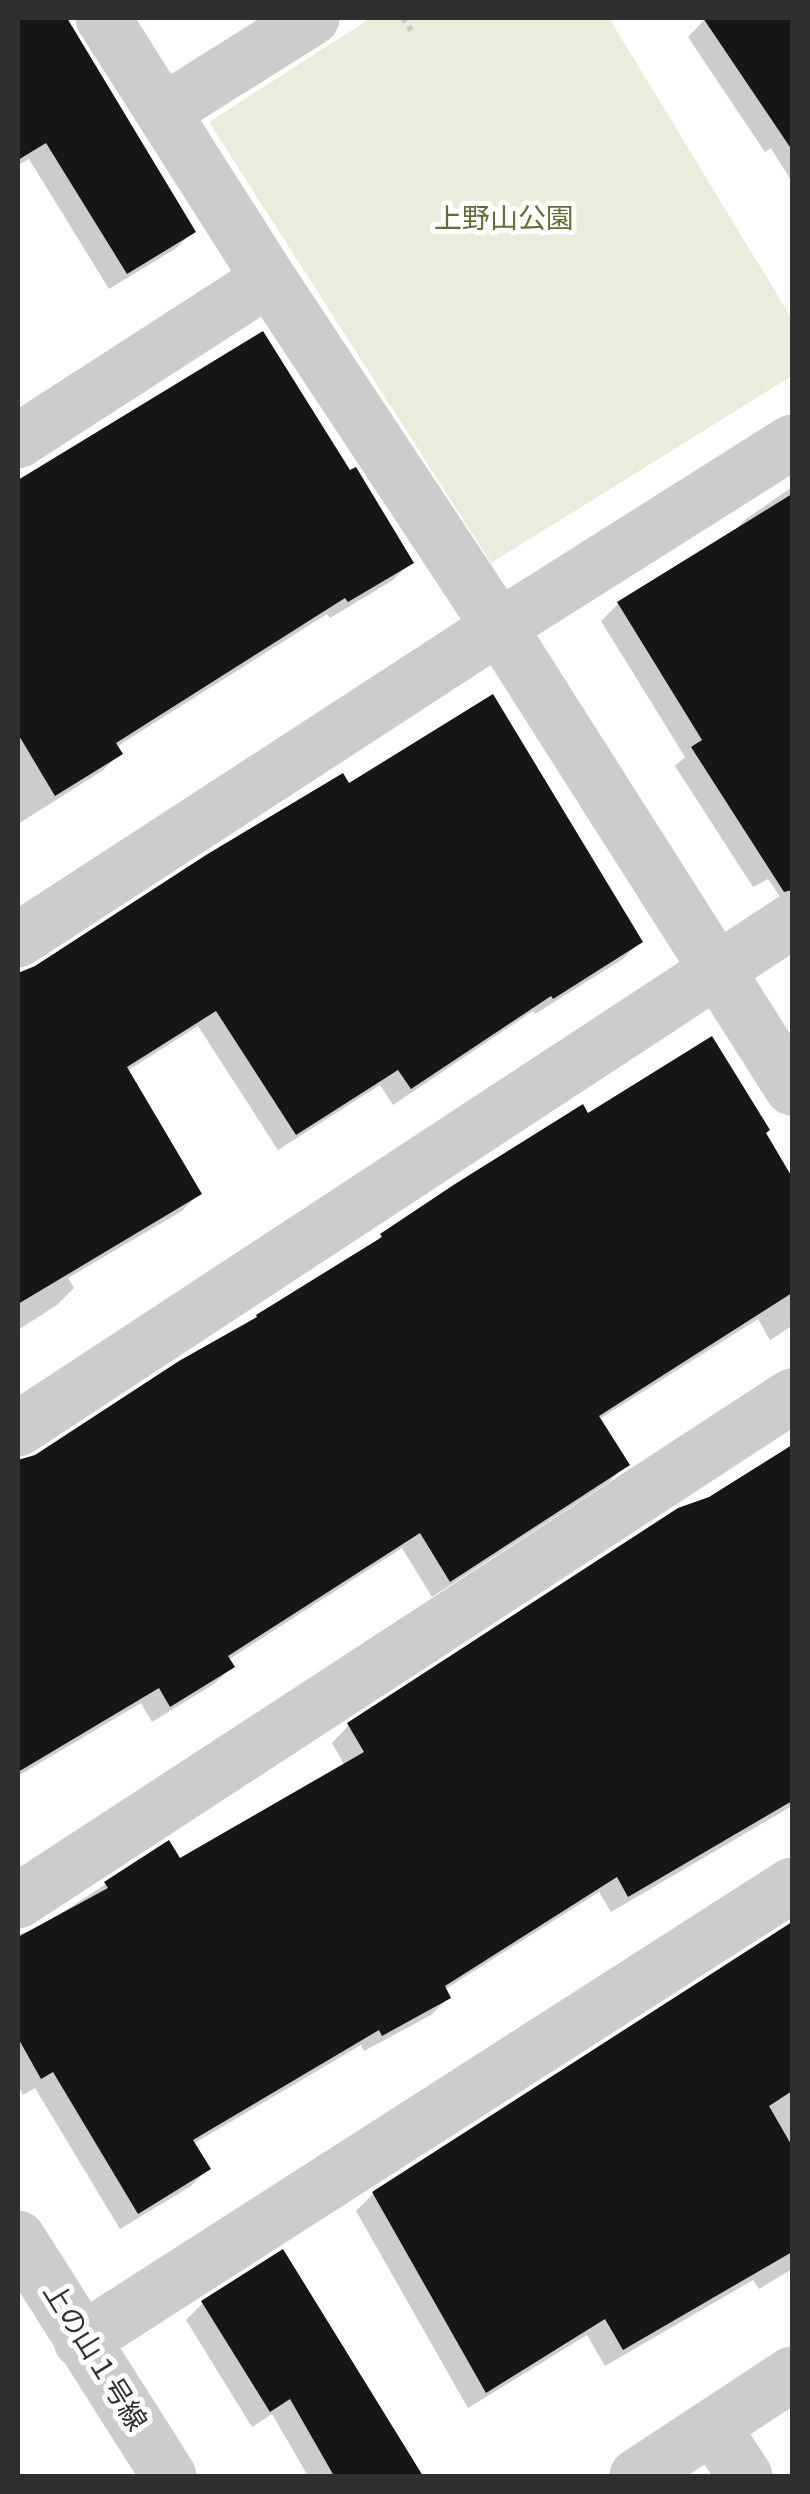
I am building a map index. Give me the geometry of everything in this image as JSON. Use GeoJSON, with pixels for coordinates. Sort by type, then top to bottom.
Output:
{"type":"FeatureCollection","features":[{"type":"Feature","properties":{"kind":"street"},"geometry":{"type":"LineString","coordinates":[[103,18],[269,279],[499,627],[792,1088]]}},
{"type":"Feature","properties":{"kind":"street"},"geometry":{"type":"LineString","coordinates":[[164,111],[312,18]]}},
{"type":"Feature","properties":{"kind":"street"},"geometry":{"type":"LineString","coordinates":[[18,440],[269,279]]}},
{"type":"Feature","properties":{"kind":"street"},"geometry":{"type":"LineString","coordinates":[[18,940],[792,442]]}},
{"type":"Feature","properties":{"kind":"street"},"geometry":{"type":"LineString","coordinates":[[18,1429],[792,920]]}},
{"type":"Feature","properties":{"kind":"street"},"geometry":{"type":"LineString","coordinates":[[18,1901],[792,1396]]}},
{"type":"Feature","properties":{"kind":"street"},"geometry":{"type":"LineString","coordinates":[[81,2340],[792,1885]]}},
{"type":"Feature","properties":{"kind":"street","name":"上の山１号線"},"geometry":{"type":"LineString","coordinates":[[18,2238],[169,2476]]}},
{"type":"Feature","properties":{"kind":"street"},"geometry":{"type":"LineString","coordinates":[[637,2476],[792,2374]]}},
{"type":"Feature","properties":{"kind":"street"},"geometry":{"type":"LineString","coordinates":[[714,2427],[745,2476]]}},
{"type":"Feature","properties":{"kind":"path"},"geometry":{"type":"LineString","coordinates":[[403,18],[412,32]]}},
{"type":"Feature","properties":{"kind":"green space","name":"上野山公園"},"geometry":{"type":"Polygon","coordinates":[[[371,18],[609,18],[792,319],[792,376],[491,563],[209,122],[371,18]]]}},
{"type":"Feature","properties":{"kind":"building"},"geometry":{"type":"Polygon","coordinates":[[[18,18],[67,18],[196,232],[127,274],[46,143],[18,160],[18,18]]]}},
{"type":"Feature","properties":{"kind":"building"},"geometry":{"type":"Polygon","coordinates":[[[703,18],[792,18],[792,150],[703,18]]]}},
{"type":"Feature","properties":{"kind":"building"},"geometry":{"type":"Polygon","coordinates":[[[263,331],[350,470],[356,467],[414,563],[348,602],[345,598],[116,743],[123,754],[55,796],[18,734],[18,480],[263,331]]]}},
{"type":"Feature","properties":{"kind":"building"},"geometry":{"type":"Polygon","coordinates":[[[792,494],[792,890],[784,892],[691,747],[702,740],[617,602],[792,494]]]}},
{"type":"Feature","properties":{"kind":"building"},"geometry":{"type":"Polygon","coordinates":[[[493,694],[643,942],[553,999],[551,996],[411,1089],[398,1070],[296,1135],[216,1011],[127,1067],[202,1194],[18,1304],[18,973],[343,773],[349,783],[493,694]]]}},
{"type":"Feature","properties":{"kind":"building"},"geometry":{"type":"Polygon","coordinates":[[[712,1036],[770,1130],[766,1133],[792,1177],[792,1293],[599,1416],[630,1465],[450,1582],[420,1533],[228,1656],[235,1667],[170,1707],[159,1688],[18,1772],[18,1460],[35,1455],[179,1361],[257,1317],[382,1237],[380,1234],[455,1184],[583,1104],[588,1113],[712,1036]]]}},
{"type":"Feature","properties":{"kind":"building"},"geometry":{"type":"Polygon","coordinates":[[[792,1445],[792,1801],[628,1897],[617,1877],[445,1986],[451,1998],[382,2036],[379,2030],[193,2140],[211,2169],[138,2214],[53,2072],[41,2079],[18,2038],[18,1937],[108,1888],[104,1882],[169,1840],[180,1858],[364,1752],[347,1723],[678,1508],[709,1497],[792,1445]]]}},
{"type":"Feature","properties":{"kind":"building"},"geometry":{"type":"Polygon","coordinates":[[[792,1922],[792,2091],[769,2106],[792,2146],[792,2252],[623,2350],[605,2319],[486,2393],[372,2192],[792,1922]]]}},
{"type":"Feature","properties":{"kind":"building"},"geometry":{"type":"Polygon","coordinates":[[[283,2249],[423,2476],[334,2476],[290,2399],[270,2412],[201,2301],[283,2249]]]}}]}
